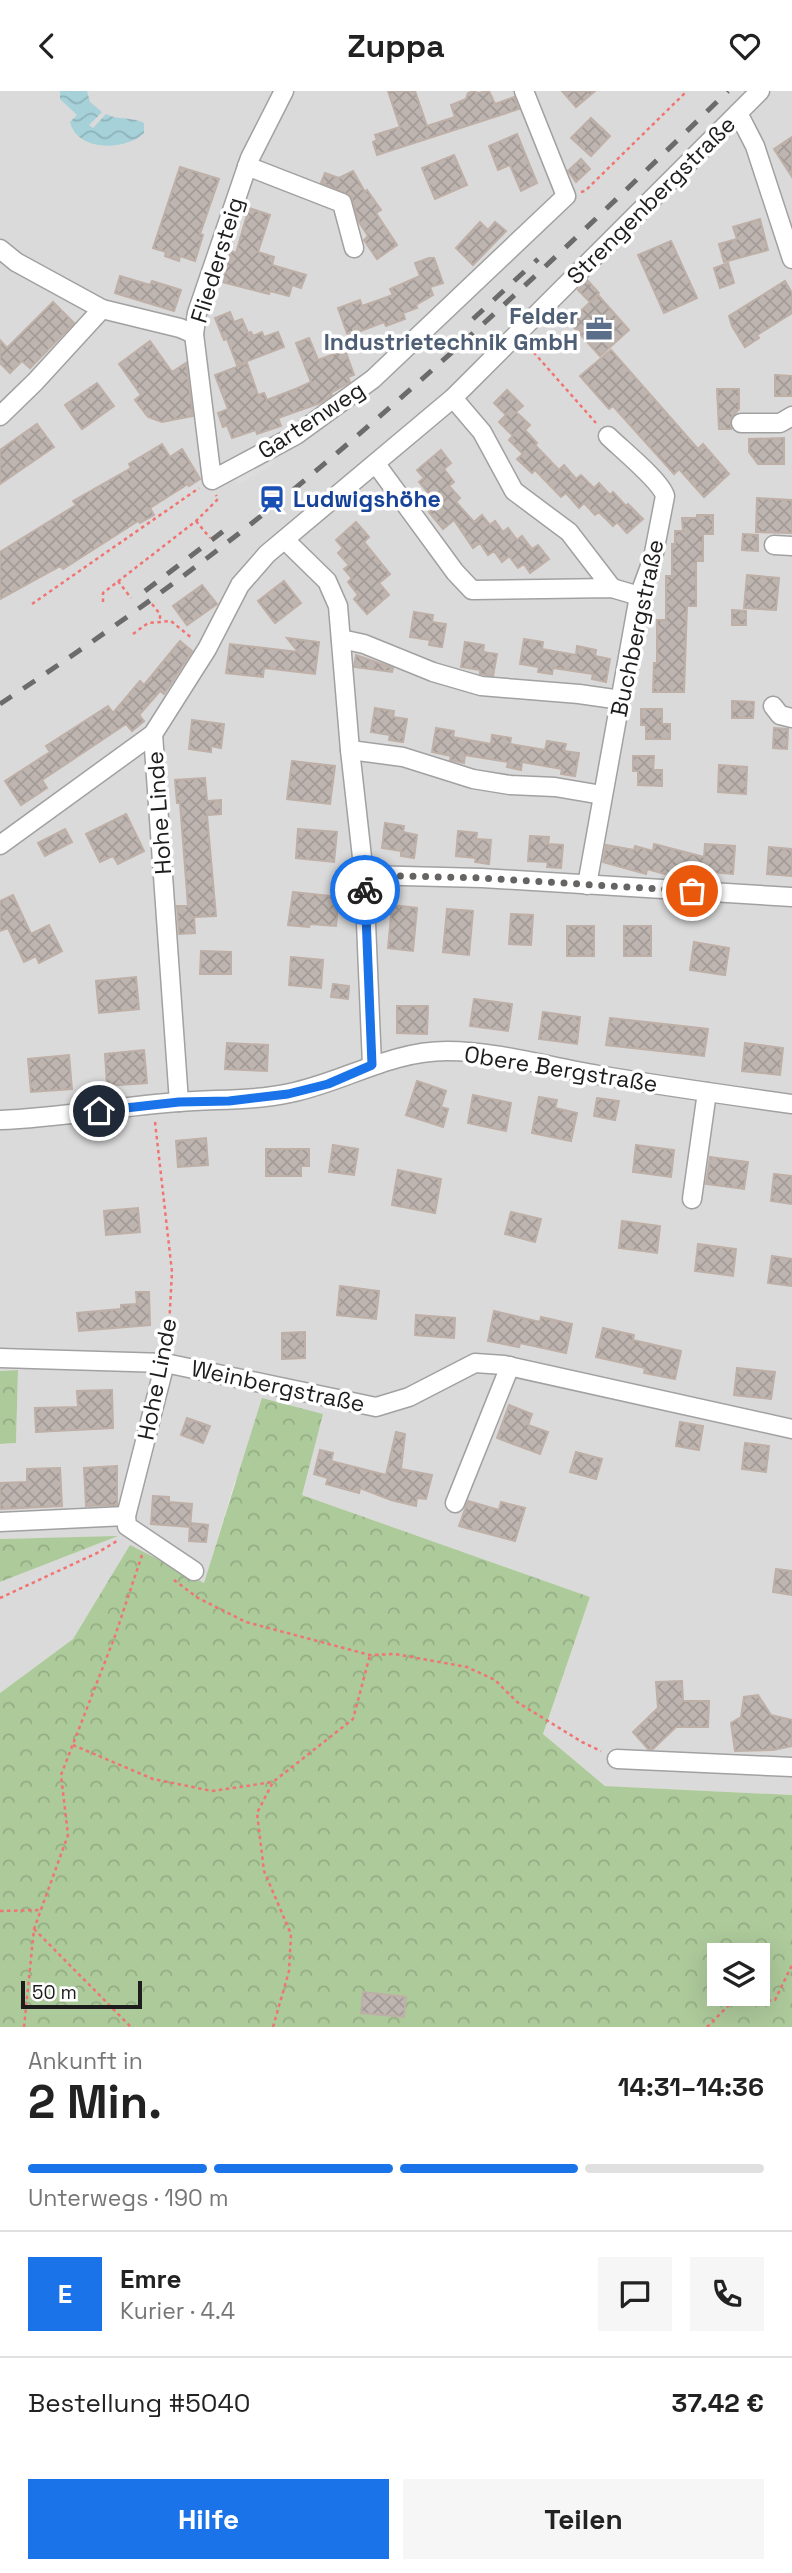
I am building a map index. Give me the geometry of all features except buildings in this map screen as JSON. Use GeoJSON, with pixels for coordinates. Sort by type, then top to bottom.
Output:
{"type":"FeatureCollection","features":[{"type":"Feature","properties":{"kind":"street","name":"Fliedersteig"},"geometry":{"type":"LineString","coordinates":[[212,480],[194,334],[197,313],[247,166],[284,91]]}},
{"type":"Feature","properties":{"kind":"street"},"geometry":{"type":"LineString","coordinates":[[524,91],[566,197]]}},
{"type":"Feature","properties":{"kind":"street","name":"Strengenbergstraße"},"geometry":{"type":"LineString","coordinates":[[0,845],[153,734],[207,649],[240,585],[267,554],[453,398],[760,91]]}},
{"type":"Feature","properties":{"kind":"street"},"geometry":{"type":"LineString","coordinates":[[738,114],[755,146],[792,259]]}},
{"type":"Feature","properties":{"kind":"street"},"geometry":{"type":"LineString","coordinates":[[247,166],[342,204],[354,248]]}},
{"type":"Feature","properties":{"kind":"street","name":"Gartenweg"},"geometry":{"type":"LineString","coordinates":[[212,480],[296,435],[373,379],[566,197]]}},
{"type":"Feature","properties":{"kind":"street"},"geometry":{"type":"LineString","coordinates":[[0,249],[16,262],[102,309],[180,328],[194,334]]}},
{"type":"Feature","properties":{"kind":"street"},"geometry":{"type":"LineString","coordinates":[[0,417],[102,309]]}},
{"type":"Feature","properties":{"kind":"street"},"geometry":{"type":"LineString","coordinates":[[453,398],[482,432],[514,491],[569,532],[612,588]]}},
{"type":"Feature","properties":{"kind":"street"},"geometry":{"type":"LineString","coordinates":[[741,423],[780,423],[792,416]]}},
{"type":"Feature","properties":{"kind":"street","name":"Buchbergstraße"},"geometry":{"type":"LineString","coordinates":[[587,885],[639,596],[653,558],[666,496],[656,481],[608,436]]}},
{"type":"Feature","properties":{"kind":"street"},"geometry":{"type":"LineString","coordinates":[[376,464],[455,572],[472,590],[612,588],[639,596]]}},
{"type":"Feature","properties":{"kind":"street"},"geometry":{"type":"LineString","coordinates":[[285,540],[327,580],[338,606],[350,750],[365,875],[372,1065]]}},
{"type":"Feature","properties":{"kind":"street"},"geometry":{"type":"LineString","coordinates":[[341,639],[364,644],[433,672],[481,686],[621,700]]}},
{"type":"Feature","properties":{"kind":"street"},"geometry":{"type":"LineString","coordinates":[[773,706],[780,715],[792,718]]}},
{"type":"Feature","properties":{"kind":"street","name":"Hohe Linde"},"geometry":{"type":"LineString","coordinates":[[153,734],[179,1102]]}},
{"type":"Feature","properties":{"kind":"street"},"geometry":{"type":"LineString","coordinates":[[350,750],[403,757],[473,779],[510,785],[555,787],[602,795]]}},
{"type":"Feature","properties":{"kind":"street"},"geometry":{"type":"LineString","coordinates":[[365,875],[482,878],[792,897]]}},
{"type":"Feature","properties":{"kind":"street","name":"Obere Bergstraße"},"geometry":{"type":"LineString","coordinates":[[0,1119],[288,1094],[328,1084],[372,1065],[413,1053],[473,1053],[792,1104]]}},
{"type":"Feature","properties":{"kind":"street"},"geometry":{"type":"LineString","coordinates":[[692,1199],[707,1092]]}},
{"type":"Feature","properties":{"kind":"street","name":"Weinbergstraße"},"geometry":{"type":"LineString","coordinates":[[0,1358],[165,1363],[376,1407],[409,1397],[475,1363],[510,1366],[792,1429]]}},
{"type":"Feature","properties":{"kind":"street","name":"Hohe Linde"},"geometry":{"type":"LineString","coordinates":[[126,1521],[165,1363]]}},
{"type":"Feature","properties":{"kind":"street"},"geometry":{"type":"LineString","coordinates":[[455,1503],[510,1366]]}},
{"type":"Feature","properties":{"kind":"street"},"geometry":{"type":"LineString","coordinates":[[0,1522],[126,1521],[194,1571]]}},
{"type":"Feature","properties":{"kind":"street"},"geometry":{"type":"LineString","coordinates":[[617,1759],[792,1767]]}},
{"type":"Feature","properties":{"kind":"path"},"geometry":{"type":"LineString","coordinates":[[566,197],[585,191],[687,91]]}},
{"type":"Feature","properties":{"kind":"path"},"geometry":{"type":"LineString","coordinates":[[516,334],[608,436]]}},
{"type":"Feature","properties":{"kind":"path"},"geometry":{"type":"LineString","coordinates":[[32,604],[212,480]]}},
{"type":"Feature","properties":{"kind":"path"},"geometry":{"type":"LineString","coordinates":[[103,602],[103,593],[196,520],[218,499]]}},
{"type":"Feature","properties":{"kind":"path"},"geometry":{"type":"LineString","coordinates":[[196,520],[210,538]]}},
{"type":"Feature","properties":{"kind":"path"},"geometry":{"type":"LineString","coordinates":[[118,581],[131,598]]}},
{"type":"Feature","properties":{"kind":"path"},"geometry":{"type":"LineString","coordinates":[[152,604],[160,614],[160,622]]}},
{"type":"Feature","properties":{"kind":"path"},"geometry":{"type":"LineString","coordinates":[[133,633],[148,623],[171,621],[207,649]]}},
{"type":"Feature","properties":{"kind":"path","name":"Hohe Linde"},"geometry":{"type":"LineString","coordinates":[[151,1105],[172,1272],[172,1310],[165,1363]]}},
{"type":"Feature","properties":{"kind":"path"},"geometry":{"type":"LineString","coordinates":[[0,1598],[114,1543],[126,1521]]}},
{"type":"Feature","properties":{"kind":"path"},"geometry":{"type":"LineString","coordinates":[[23,2027],[34,1930],[68,1835],[61,1775],[116,1636],[147,1538]]}},
{"type":"Feature","properties":{"kind":"path"},"geometry":{"type":"LineString","coordinates":[[168,1575],[198,1598],[246,1622],[370,1655],[395,1654],[467,1667],[495,1680],[517,1702],[552,1724],[617,1759]]}},
{"type":"Feature","properties":{"kind":"path"},"geometry":{"type":"LineString","coordinates":[[273,2027],[289,1971],[291,1934],[264,1871],[257,1813],[273,1782],[353,1720],[370,1655]]}},
{"type":"Feature","properties":{"kind":"path"},"geometry":{"type":"LineString","coordinates":[[73,1745],[153,1779],[212,1791],[273,1782]]}},
{"type":"Feature","properties":{"kind":"path"},"geometry":{"type":"LineString","coordinates":[[0,1912],[42,1910]]}},
{"type":"Feature","properties":{"kind":"path"},"geometry":{"type":"LineString","coordinates":[[34,1930],[131,2027]]}},
{"type":"Feature","properties":{"kind":"path"},"geometry":{"type":"LineString","coordinates":[[707,2027],[729,2005],[775,2000],[792,1965]]}},
{"type":"Feature","properties":{"kind":"shaded area"},"geometry":{"type":"Polygon","coordinates":[[[0,91],[792,91],[792,1795],[605,1786],[543,1734],[590,1597],[302,1495],[235,1481],[204,1584],[130,1546],[73,1639],[0,1693],[0,1582],[115,1537],[0,1539],[0,1444],[16,1443],[18,1370],[0,1371],[0,91]]]}},
{"type":"Feature","properties":{"kind":"shaded area"},"geometry":{"type":"Polygon","coordinates":[[[270,453],[275,463],[238,485],[232,476],[270,453]]]}},
{"type":"Feature","properties":{"kind":"green space"},"geometry":{"type":"Polygon","coordinates":[[[18,1370],[16,1443],[0,1444],[0,1371],[18,1370]]]}},
{"type":"Feature","properties":{"kind":"green space"},"geometry":{"type":"Polygon","coordinates":[[[262,1398],[323,1414],[302,1495],[590,1597],[543,1734],[605,1786],[792,1795],[792,2027],[0,2027],[0,1693],[73,1639],[130,1545],[204,1583],[262,1398]]]}},
{"type":"Feature","properties":{"kind":"green space"},"geometry":{"type":"Polygon","coordinates":[[[118,1536],[0,1582],[0,1539],[118,1536]]]}},
{"type":"Feature","properties":{"kind":"water"},"geometry":{"type":"Polygon","coordinates":[[[60,91],[87,91],[90,102],[102,112],[89,125],[93,128],[106,114],[144,123],[144,133],[136,139],[115,145],[92,143],[82,139],[74,132],[70,122],[77,115],[60,99],[60,91]]]}},
{"type":"Feature","properties":{"kind":"railway"},"geometry":{"type":"LineString","coordinates":[[0,704],[152,599],[227,543],[355,438],[517,293],[728,91]]}},
{"type":"Feature","properties":{"kind":"railway"},"geometry":{"type":"LineString","coordinates":[[473,319],[538,259]]}},
{"type":"Feature","properties":{"kind":"railway"},"geometry":{"type":"LineString","coordinates":[[145,591],[226,529]]}},
{"type":"Feature","properties":{"kind":"way so far"},"geometry":{"type":"LineString","coordinates":[[365,890],[365,875],[482,878],[692,891]]}},
{"type":"Feature","properties":{"kind":"place","name":"Felder Industrietechnik GmbH"},"geometry":{"type":"Point","coordinates":[599,329]}},
{"type":"Feature","properties":{"kind":"place","name":"Ludwigshöhe"},"geometry":{"type":"Point","coordinates":[272,499]}},
{"type":"Feature","properties":{"kind":"route"},"geometry":{"type":"LineString","coordinates":[[99,1111],[288,1094],[328,1084],[372,1065],[365,890]]}}]}
